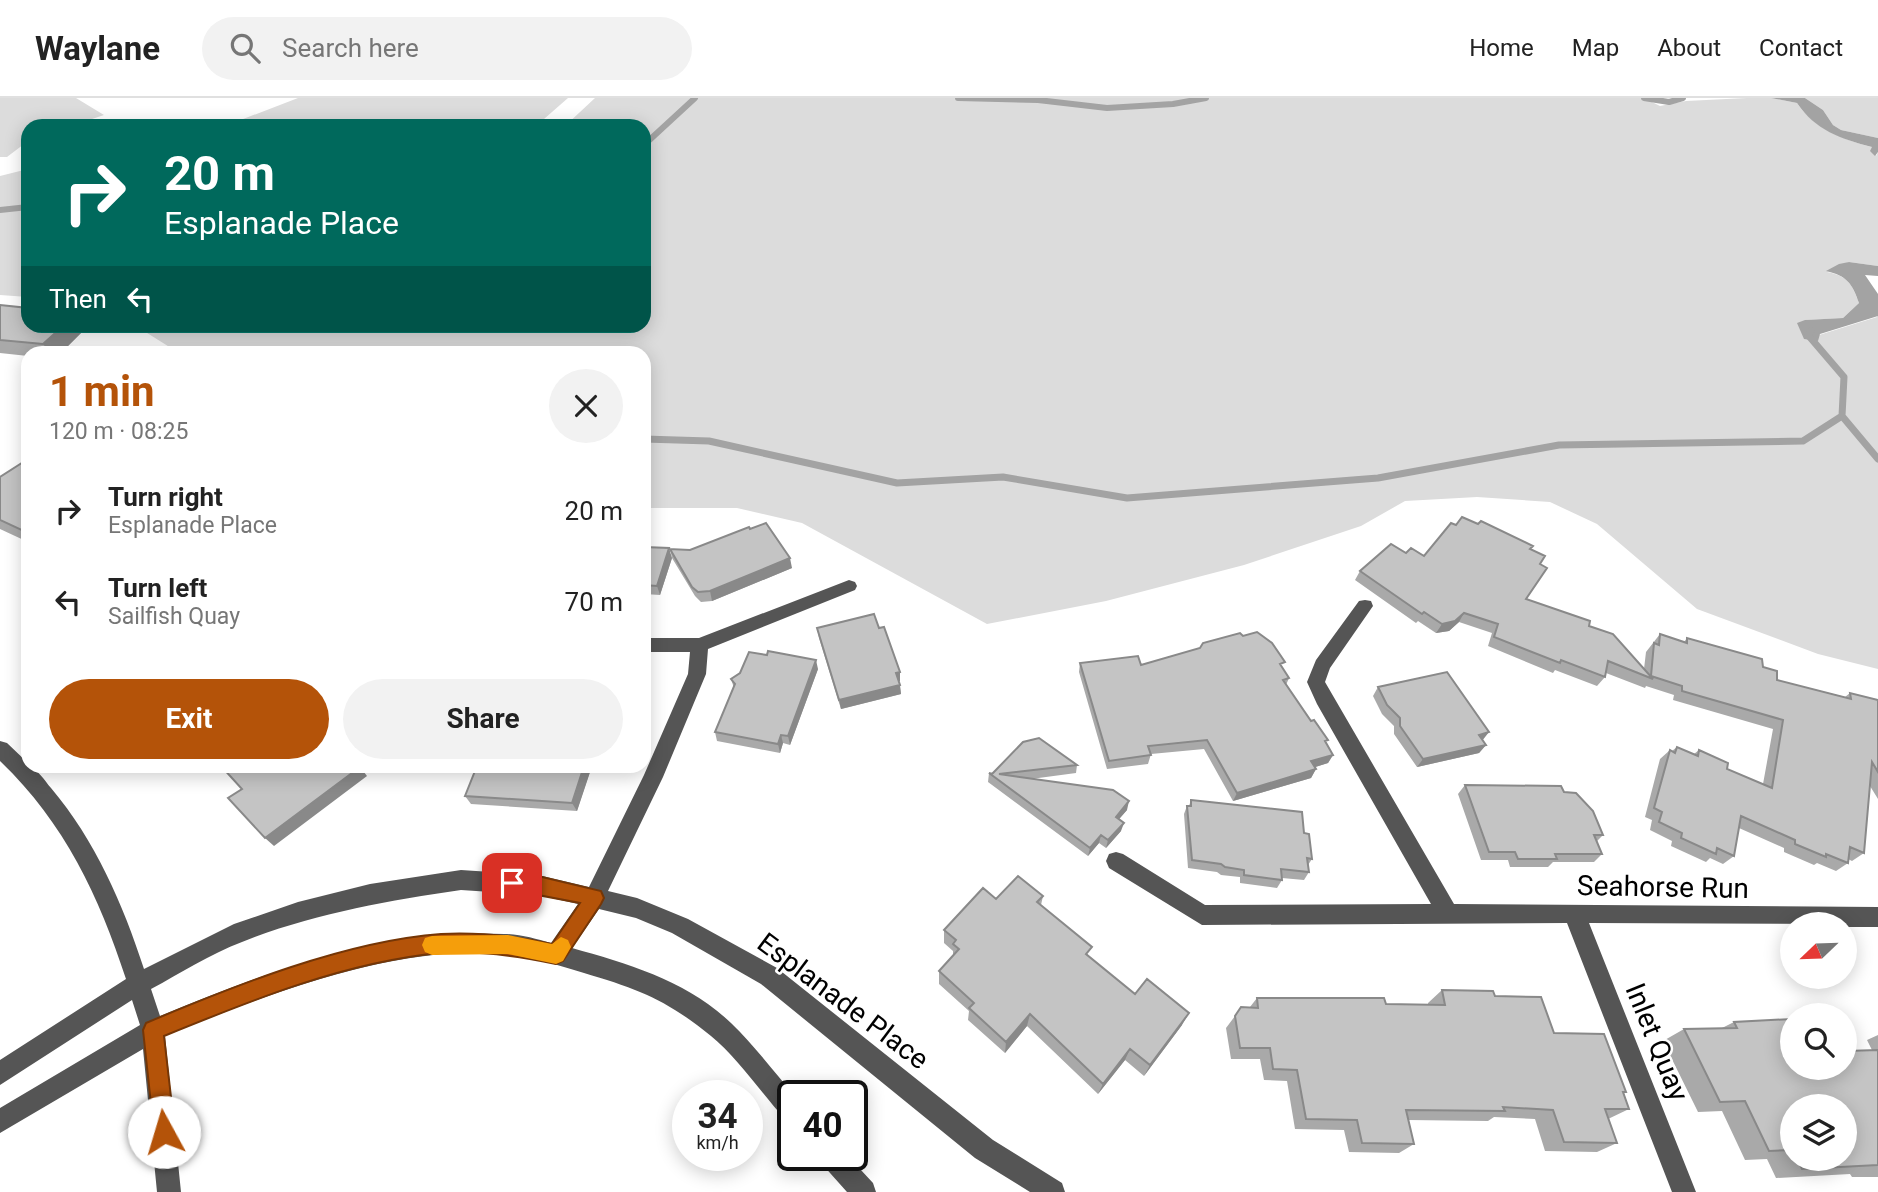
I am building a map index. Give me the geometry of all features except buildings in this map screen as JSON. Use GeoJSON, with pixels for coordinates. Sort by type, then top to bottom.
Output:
{"type":"FeatureCollection","features":[{"type":"Feature","properties":{"kind":"street"},"geometry":{"type":"LineString","coordinates":[[651,645],[700,645],[849,586]]}},
{"type":"Feature","properties":{"kind":"street"},"geometry":{"type":"LineString","coordinates":[[1365,606],[1322,665],[1316,682],[1323,699],[1448,914]]}},
{"type":"Feature","properties":{"kind":"street"},"geometry":{"type":"LineString","coordinates":[[556,954],[594,898],[653,777],[697,674],[700,645]]}},
{"type":"Feature","properties":{"kind":"street"},"geometry":{"type":"LineString","coordinates":[[0,749],[21,769]]}},
{"type":"Feature","properties":{"kind":"street"},"geometry":{"type":"LineString","coordinates":[[26,773],[56,808],[85,852],[120,924],[153,1030],[169,1192]]}},
{"type":"Feature","properties":{"kind":"street","name":"Seahorse Run"},"geometry":{"type":"LineString","coordinates":[[1116,861],[1202,915],[1574,914],[1878,917]]}},
{"type":"Feature","properties":{"kind":"street","name":"Esplanade Place"},"geometry":{"type":"LineString","coordinates":[[0,1073],[137,984],[234,934],[298,912],[370,894],[461,880],[538,885],[637,908],[681,926],[769,976],[984,1149],[1053,1192]]}},
{"type":"Feature","properties":{"kind":"street","name":"Inlet Quay"},"geometry":{"type":"LineString","coordinates":[[1574,914],[1684,1192]]}},
{"type":"Feature","properties":{"kind":"street"},"geometry":{"type":"LineString","coordinates":[[0,1121],[153,1030],[231,998],[349,960],[440,944],[508,944],[556,954],[639,978],[677,997],[722,1030],[777,1093]]}},
{"type":"Feature","properties":{"kind":"street"},"geometry":{"type":"LineString","coordinates":[[845,1171],[864,1192]]}},
{"type":"Feature","properties":{"kind":"shaded area"},"geometry":{"type":"Polygon","coordinates":[[[0,98],[76,98],[104,115],[92,119],[21,119],[21,146],[7,157],[0,157],[0,98]]]}},
{"type":"Feature","properties":{"kind":"shaded area"},"geometry":{"type":"Polygon","coordinates":[[[298,98],[568,98],[544,119],[243,119],[298,98]]]}},
{"type":"Feature","properties":{"kind":"shaded area"},"geometry":{"type":"Polygon","coordinates":[[[595,98],[1657,98],[1648,100],[1660,106],[1686,101],[1771,98],[1797,103],[1820,126],[1840,137],[1872,147],[1876,156],[1878,152],[1878,266],[1849,262],[1827,272],[1848,282],[1859,303],[1843,318],[1805,320],[1819,335],[1877,317],[1878,310],[1878,669],[1818,654],[1697,609],[1597,524],[1550,502],[1477,497],[1405,501],[1361,526],[1244,565],[1106,601],[987,624],[802,523],[737,508],[651,508],[651,346],[168,346],[147,333],[651,333],[651,119],[572,119],[595,98]]]}},
{"type":"Feature","properties":{"kind":"shaded area"},"geometry":{"type":"Polygon","coordinates":[[[1771,98],[1805,98],[1823,110],[1833,125],[1841,130],[1878,138],[1878,152],[1875,156],[1870,151],[1872,147],[1839,137],[1820,127],[1797,103],[1771,98]]]}},
{"type":"Feature","properties":{"kind":"shaded area"},"geometry":{"type":"Polygon","coordinates":[[[1805,98],[1878,98],[1878,138],[1841,130],[1833,125],[1823,110],[1805,98]]]}},
{"type":"Feature","properties":{"kind":"shaded area"},"geometry":{"type":"Polygon","coordinates":[[[21,171],[21,296],[0,295],[0,176],[21,171]]]}},
{"type":"Feature","properties":{"kind":"shaded area"},"geometry":{"type":"Polygon","coordinates":[[[1849,262],[1878,266],[1878,276],[1865,275],[1878,294],[1878,316],[1820,334],[1818,341],[1804,339],[1797,323],[1805,320],[1843,318],[1859,303],[1848,281],[1826,271],[1849,262]]]}},
{"type":"Feature","properties":{"kind":"waterway"},"geometry":{"type":"LineString","coordinates":[[651,139],[695,98]]}},
{"type":"Feature","properties":{"kind":"waterway"},"geometry":{"type":"LineString","coordinates":[[958,98],[1038,100],[1107,108],[1173,104],[1206,98]]}},
{"type":"Feature","properties":{"kind":"waterway"},"geometry":{"type":"LineString","coordinates":[[1644,98],[1669,102],[1683,98]]}},
{"type":"Feature","properties":{"kind":"waterway"},"geometry":{"type":"LineString","coordinates":[[0,210],[21,208]]}},
{"type":"Feature","properties":{"kind":"waterway"},"geometry":{"type":"LineString","coordinates":[[1811,331],[1808,335],[1844,377],[1842,416]]}},
{"type":"Feature","properties":{"kind":"waterway"},"geometry":{"type":"LineString","coordinates":[[651,439],[709,441],[897,483],[1003,477],[1127,498],[1378,478],[1559,445],[1803,441],[1842,416]]}},
{"type":"Feature","properties":{"kind":"waterway"},"geometry":{"type":"LineString","coordinates":[[1842,416],[1878,459]]}},
{"type":"Feature","properties":{"kind":"slow traffic"},"geometry":{"type":"LineString","coordinates":[[432,945],[508,944],[556,954],[561,947]]}},
{"type":"Feature","properties":{"kind":"route"},"geometry":{"type":"LineString","coordinates":[[164,1132],[153,1030],[231,998],[349,960],[440,944],[508,944],[556,954],[594,898],[538,885],[512,883]]}}]}
